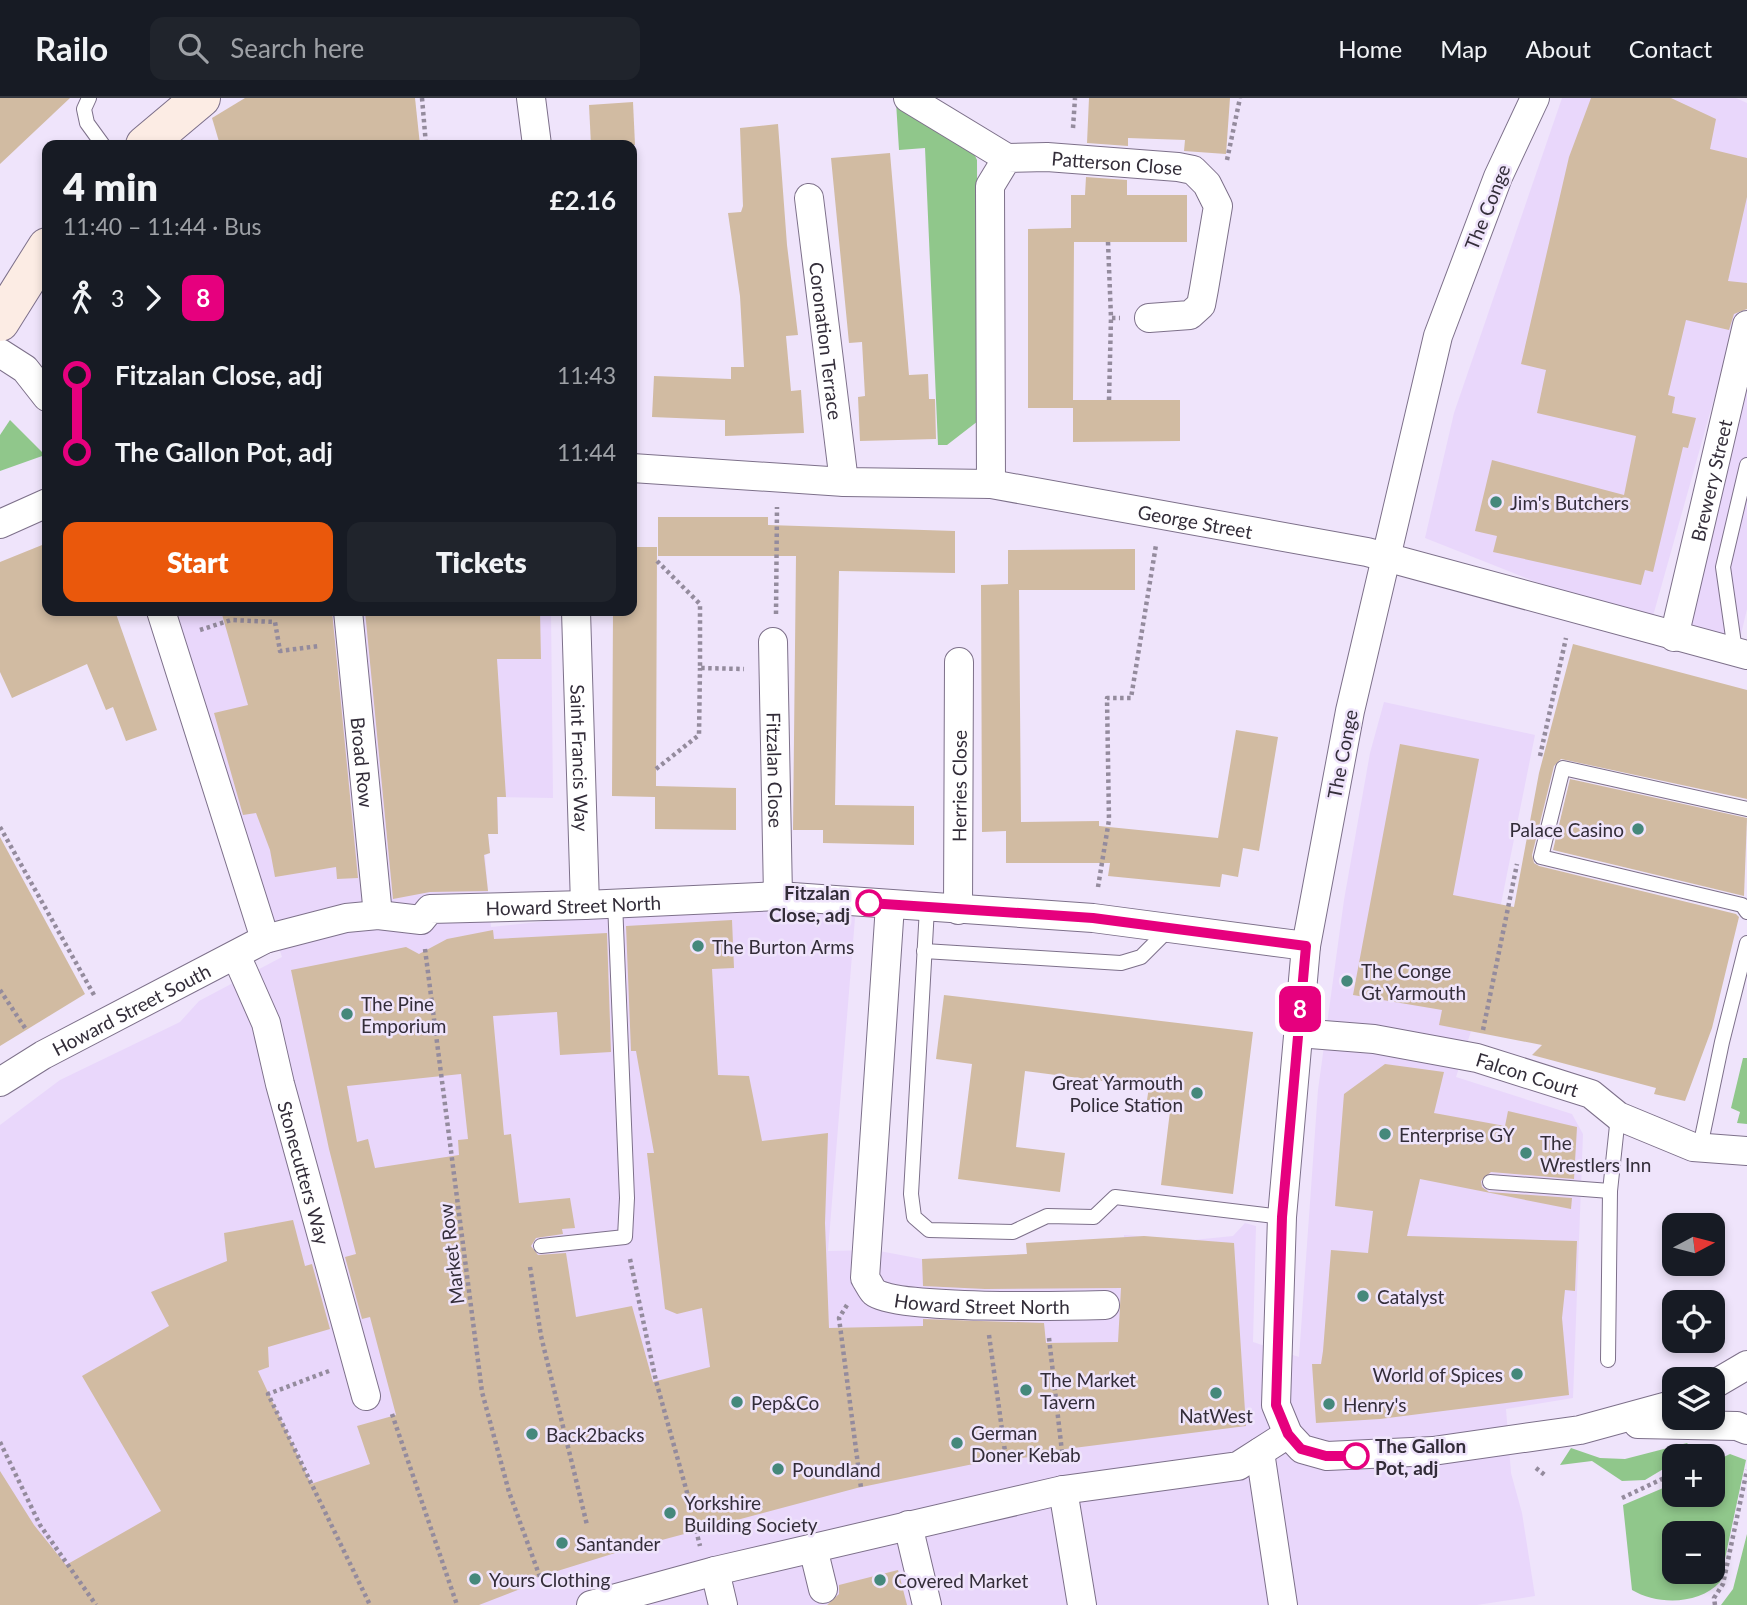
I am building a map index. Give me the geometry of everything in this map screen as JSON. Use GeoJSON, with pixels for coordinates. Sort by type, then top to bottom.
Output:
{"type":"FeatureCollection","features":[{"type":"Feature","properties":{"kind":"main road"},"geometry":{"type":"LineString","coordinates":[[151,140],[201,98]]}},
{"type":"Feature","properties":{"kind":"main road"},"geometry":{"type":"LineString","coordinates":[[0,322],[42,254]]}},
{"type":"Feature","properties":{"kind":"street"},"geometry":{"type":"LineString","coordinates":[[531,98],[536,140]]}},
{"type":"Feature","properties":{"kind":"street"},"geometry":{"type":"LineString","coordinates":[[908,98],[1007,158],[990,186],[991,484]]}},
{"type":"Feature","properties":{"kind":"street","name":"The Conge"},"geometry":{"type":"LineString","coordinates":[[1288,1434],[1276,1405],[1282,1217],[1306,946],[1350,711],[1438,336],[1498,177],[1535,98]]}},
{"type":"Feature","properties":{"kind":"street","name":"Patterson Close"},"geometry":{"type":"LineString","coordinates":[[1007,158],[1047,157],[1193,170],[1207,184],[1218,206]]}},
{"type":"Feature","properties":{"kind":"street","name":"Coronation Terrace"},"geometry":{"type":"LineString","coordinates":[[809,198],[844,482]]}},
{"type":"Feature","properties":{"kind":"street"},"geometry":{"type":"LineString","coordinates":[[1149,318],[1190,315],[1201,304],[1218,206]]}},
{"type":"Feature","properties":{"kind":"street","name":"Brewery Street"},"geometry":{"type":"LineString","coordinates":[[1674,636],[1747,326]]}},
{"type":"Feature","properties":{"kind":"street"},"geometry":{"type":"LineString","coordinates":[[0,353],[25,369],[42,391]]}},
{"type":"Feature","properties":{"kind":"street","name":"George Street"},"geometry":{"type":"LineString","coordinates":[[637,468],[778,475],[844,482],[991,484],[1387,556],[1741,653]]}},
{"type":"Feature","properties":{"kind":"street"},"geometry":{"type":"LineString","coordinates":[[0,524],[42,505]]}},
{"type":"Feature","properties":{"kind":"street"},"geometry":{"type":"LineString","coordinates":[[163,616],[265,939]]}},
{"type":"Feature","properties":{"kind":"street","name":"Broad Row"},"geometry":{"type":"LineString","coordinates":[[349,616],[378,915]]}},
{"type":"Feature","properties":{"kind":"street","name":"Saint Francis Way"},"geometry":{"type":"LineString","coordinates":[[576,616],[586,905]]}},
{"type":"Feature","properties":{"kind":"street","name":"Fitzalan Close"},"geometry":{"type":"LineString","coordinates":[[773,656],[778,895]]}},
{"type":"Feature","properties":{"kind":"street","name":"Herries Close"},"geometry":{"type":"LineString","coordinates":[[958,910],[959,662]]}},
{"type":"Feature","properties":{"kind":"street","name":"Howard Street North"},"geometry":{"type":"LineString","coordinates":[[265,939],[346,918],[378,915],[421,920],[430,909],[586,905],[778,895],[927,908],[1093,918],[1168,930],[1306,946]]}},
{"type":"Feature","properties":{"kind":"street"},"geometry":{"type":"LineString","coordinates":[[866,1278],[890,905]]}},
{"type":"Feature","properties":{"kind":"street","name":"Howard Street South"},"geometry":{"type":"LineString","coordinates":[[0,1082],[43,1055],[265,939]]}},
{"type":"Feature","properties":{"kind":"street","name":"Stonecutters Way"},"geometry":{"type":"LineString","coordinates":[[236,955],[266,1023],[366,1395]]}},
{"type":"Feature","properties":{"kind":"street","name":"Falcon Court"},"geometry":{"type":"LineString","coordinates":[[1298,1033],[1374,1039],[1477,1058],[1591,1094],[1618,1116],[1700,1147],[1747,1152]]}},
{"type":"Feature","properties":{"kind":"street","name":"Howard Street North"},"geometry":{"type":"LineString","coordinates":[[866,1278],[874,1292],[892,1300],[985,1306],[1105,1305]]}},
{"type":"Feature","properties":{"kind":"street"},"geometry":{"type":"LineString","coordinates":[[1725,1378],[1747,1365]]}},
{"type":"Feature","properties":{"kind":"street"},"geometry":{"type":"LineString","coordinates":[[591,1605],[620,1600],[715,1571],[1063,1490],[1238,1466],[1288,1434],[1301,1449],[1326,1456],[1365,1456],[1433,1451],[1611,1424],[1662,1408]]}},
{"type":"Feature","properties":{"kind":"street"},"geometry":{"type":"LineString","coordinates":[[1611,1424],[1737,1426],[1747,1430]]}},
{"type":"Feature","properties":{"kind":"street"},"geometry":{"type":"LineString","coordinates":[[1260,1452],[1283,1605]]}},
{"type":"Feature","properties":{"kind":"street"},"geometry":{"type":"LineString","coordinates":[[1063,1490],[1082,1605]]}},
{"type":"Feature","properties":{"kind":"street"},"geometry":{"type":"LineString","coordinates":[[908,1525],[926,1605]]}},
{"type":"Feature","properties":{"kind":"street"},"geometry":{"type":"LineString","coordinates":[[813,1548],[823,1589]]}},
{"type":"Feature","properties":{"kind":"street"},"geometry":{"type":"LineString","coordinates":[[715,1571],[723,1605]]}},
{"type":"Feature","properties":{"kind":"lane"},"geometry":{"type":"LineString","coordinates":[[89,98],[83,109],[87,123],[99,140]]}},
{"type":"Feature","properties":{"kind":"lane"},"geometry":{"type":"LineString","coordinates":[[1741,653],[1723,567],[1747,465]]}},
{"type":"Feature","properties":{"kind":"lane"},"geometry":{"type":"LineString","coordinates":[[1745,908],[1541,857],[1563,768],[1747,809]]}},
{"type":"Feature","properties":{"kind":"lane"},"geometry":{"type":"LineString","coordinates":[[541,1246],[625,1237],[627,1199],[615,902]]}},
{"type":"Feature","properties":{"kind":"lane"},"geometry":{"type":"LineString","coordinates":[[927,908],[911,1194],[914,1217],[929,1230],[1013,1232],[1047,1216],[1094,1217],[1115,1197],[1282,1217]]}},
{"type":"Feature","properties":{"kind":"lane"},"geometry":{"type":"LineString","coordinates":[[924,951],[1121,963],[1141,957],[1168,930]]}},
{"type":"Feature","properties":{"kind":"lane"},"geometry":{"type":"LineString","coordinates":[[1700,1147],[1747,943]]}},
{"type":"Feature","properties":{"kind":"lane"},"geometry":{"type":"LineString","coordinates":[[1608,1360],[1610,1191],[1618,1116]]}},
{"type":"Feature","properties":{"kind":"lane"},"geometry":{"type":"LineString","coordinates":[[1490,1182],[1610,1191]]}},
{"type":"Feature","properties":{"kind":"path"},"geometry":{"type":"LineString","coordinates":[[422,98],[426,140]]}},
{"type":"Feature","properties":{"kind":"path"},"geometry":{"type":"LineString","coordinates":[[1218,206],[1240,98]]}},
{"type":"Feature","properties":{"kind":"path"},"geometry":{"type":"LineString","coordinates":[[1108,242],[1111,318],[1109,400]]}},
{"type":"Feature","properties":{"kind":"path"},"geometry":{"type":"LineString","coordinates":[[1111,318],[1149,318]]}},
{"type":"Feature","properties":{"kind":"path"},"geometry":{"type":"LineString","coordinates":[[700,668],[773,656],[778,475]]}},
{"type":"Feature","properties":{"kind":"path"},"geometry":{"type":"LineString","coordinates":[[1093,918],[1110,820],[1107,698],[1131,698],[1161,513]]}},
{"type":"Feature","properties":{"kind":"path"},"geometry":{"type":"LineString","coordinates":[[656,769],[699,735],[700,668],[700,604],[657,561]]}},
{"type":"Feature","properties":{"kind":"path"},"geometry":{"type":"LineString","coordinates":[[171,639],[231,620],[275,622],[280,651],[352,642]]}},
{"type":"Feature","properties":{"kind":"path"},"geometry":{"type":"LineString","coordinates":[[0,827],[108,1020]]}},
{"type":"Feature","properties":{"kind":"path","name":"Market Row"},"geometry":{"type":"LineString","coordinates":[[421,920],[482,1392],[509,1492],[540,1577]]}},
{"type":"Feature","properties":{"kind":"path"},"geometry":{"type":"LineString","coordinates":[[0,990],[43,1055]]}},
{"type":"Feature","properties":{"kind":"path"},"geometry":{"type":"LineString","coordinates":[[625,1237],[656,1381],[688,1496]]}},
{"type":"Feature","properties":{"kind":"path"},"geometry":{"type":"LineString","coordinates":[[541,1246],[529,1260],[539,1323],[587,1525]]}},
{"type":"Feature","properties":{"kind":"path"},"geometry":{"type":"LineString","coordinates":[[861,1488],[839,1318],[866,1278]]}},
{"type":"Feature","properties":{"kind":"path"},"geometry":{"type":"LineString","coordinates":[[985,1306],[1006,1458]]}},
{"type":"Feature","properties":{"kind":"path"},"geometry":{"type":"LineString","coordinates":[[1045,1307],[1062,1452]]}},
{"type":"Feature","properties":{"kind":"path"},"geometry":{"type":"LineString","coordinates":[[355,1361],[268,1394],[370,1605]]}},
{"type":"Feature","properties":{"kind":"path"},"geometry":{"type":"LineString","coordinates":[[366,1395],[391,1411],[457,1605]]}},
{"type":"Feature","properties":{"kind":"path"},"geometry":{"type":"LineString","coordinates":[[0,1442],[40,1525],[96,1605]]}},
{"type":"Feature","properties":{"kind":"path"},"geometry":{"type":"LineString","coordinates":[[1715,1605],[1714,1598],[1723,1584],[1747,1470]]}},
{"type":"Feature","properties":{"kind":"path"},"geometry":{"type":"LineString","coordinates":[[1622,1498],[1662,1479]]}},
{"type":"Feature","properties":{"kind":"shaded area"},"geometry":{"type":"Polygon","coordinates":[[[1562,98],[1736,98],[1747,103],[1747,281],[1653,616],[1556,590],[1425,538],[1454,413],[1562,98]]]}},
{"type":"Feature","properties":{"kind":"shaded area"},"geometry":{"type":"Polygon","coordinates":[[[1747,335],[1747,609],[1739,643],[1673,624],[1747,335]]]}},
{"type":"Feature","properties":{"kind":"shaded area"},"geometry":{"type":"Polygon","coordinates":[[[172,616],[551,616],[553,798],[498,797],[498,834],[488,834],[490,853],[485,855],[491,927],[632,912],[851,909],[855,918],[828,1251],[874,1250],[922,1259],[1027,1254],[1026,1243],[1077,1240],[1124,1251],[1124,1235],[1193,1240],[1233,1236],[1245,1223],[1256,1226],[1253,1342],[1299,1357],[1318,1090],[1344,900],[1370,753],[1384,702],[1535,735],[1482,998],[1456,1077],[1572,1114],[1583,1134],[1573,1398],[1506,1409],[1511,1473],[1522,1513],[1535,1596],[1477,1605],[0,1605],[0,1125],[60,1080],[180,1022],[199,1001],[282,957],[172,616]]]}},
{"type":"Feature","properties":{"kind":"green space"},"geometry":{"type":"Polygon","coordinates":[[[896,102],[972,149],[977,160],[978,421],[947,445],[938,445],[925,148],[899,150],[896,102]]]}},
{"type":"Feature","properties":{"kind":"green space"},"geometry":{"type":"Polygon","coordinates":[[[10,420],[42,452],[42,456],[0,471],[0,435],[10,420]]]}},
{"type":"Feature","properties":{"kind":"green space"},"geometry":{"type":"Polygon","coordinates":[[[1743,1058],[1747,1058],[1747,1124],[1737,1123],[1740,1112],[1731,1108],[1743,1058]]]}},
{"type":"Feature","properties":{"kind":"green space"},"geometry":{"type":"Polygon","coordinates":[[[1571,1448],[1600,1458],[1625,1459],[1662,1449],[1662,1470],[1645,1480],[1622,1481],[1592,1461],[1560,1465],[1571,1448]]]}},
{"type":"Feature","properties":{"kind":"green space"},"geometry":{"type":"Polygon","coordinates":[[[1730,1454],[1746,1460],[1725,1559],[1725,1521],[1662,1521],[1662,1584],[1718,1584],[1701,1595],[1690,1599],[1665,1600],[1632,1590],[1623,1505],[1662,1488],[1662,1507],[1725,1507],[1725,1456],[1730,1454]]]}},
{"type":"Feature","properties":{"kind":"green space"},"geometry":{"type":"Polygon","coordinates":[[[1747,1534],[1747,1605],[1721,1605],[1733,1589],[1747,1534]]]}},
{"type":"Feature","properties":{"kind":"building"},"geometry":{"type":"Polygon","coordinates":[[[0,98],[70,98],[0,164],[0,98]]]}},
{"type":"Feature","properties":{"kind":"building"},"geometry":{"type":"Polygon","coordinates":[[[245,98],[415,98],[419,140],[219,140],[212,118],[245,98]]]}},
{"type":"Feature","properties":{"kind":"building"},"geometry":{"type":"Polygon","coordinates":[[[1089,98],[1230,98],[1226,154],[1184,151],[1185,140],[1128,138],[1128,146],[1087,143],[1089,98]]]}},
{"type":"Feature","properties":{"kind":"building"},"geometry":{"type":"Polygon","coordinates":[[[1591,98],[1671,98],[1716,119],[1710,149],[1747,158],[1747,197],[1728,281],[1747,283],[1747,309],[1734,314],[1729,330],[1686,320],[1668,395],[1675,397],[1672,413],[1696,418],[1688,448],[1683,447],[1653,572],[1645,570],[1641,585],[1493,552],[1497,536],[1475,531],[1492,460],[1624,495],[1636,436],[1537,413],[1546,370],[1521,364],[1569,157],[1591,98]]]}},
{"type":"Feature","properties":{"kind":"building"},"geometry":{"type":"Polygon","coordinates":[[[633,102],[635,140],[591,140],[589,105],[633,102]]]}},
{"type":"Feature","properties":{"kind":"building"},"geometry":{"type":"Polygon","coordinates":[[[778,124],[787,245],[798,335],[786,336],[791,391],[801,390],[804,433],[725,436],[725,420],[652,417],[654,376],[731,379],[731,367],[744,367],[740,296],[728,213],[741,212],[743,206],[740,128],[778,124]]]}},
{"type":"Feature","properties":{"kind":"building"},"geometry":{"type":"Polygon","coordinates":[[[890,153],[909,375],[928,374],[929,399],[935,399],[936,439],[860,441],[858,397],[865,396],[862,342],[849,343],[831,158],[890,153]]]}},
{"type":"Feature","properties":{"kind":"building"},"geometry":{"type":"Polygon","coordinates":[[[1086,177],[1127,180],[1127,195],[1187,195],[1187,242],[1074,242],[1073,400],[1180,400],[1180,441],[1073,442],[1073,408],[1028,408],[1028,229],[1071,228],[1071,195],[1085,195],[1086,177]]]}},
{"type":"Feature","properties":{"kind":"building"},"geometry":{"type":"Polygon","coordinates":[[[658,517],[768,517],[768,525],[955,531],[955,573],[839,571],[835,805],[914,806],[914,845],[823,843],[823,830],[793,830],[796,556],[658,556],[658,517]]]}},
{"type":"Feature","properties":{"kind":"building"},"geometry":{"type":"Polygon","coordinates":[[[42,545],[42,616],[117,616],[157,730],[126,741],[113,707],[106,710],[87,664],[12,698],[0,672],[0,562],[42,545]]]}},
{"type":"Feature","properties":{"kind":"building"},"geometry":{"type":"Polygon","coordinates":[[[637,547],[657,547],[656,786],[736,788],[736,830],[655,829],[655,797],[612,796],[613,616],[637,616],[637,547]]]}},
{"type":"Feature","properties":{"kind":"building"},"geometry":{"type":"Polygon","coordinates":[[[1135,549],[1135,590],[1019,590],[1021,822],[1099,821],[1099,826],[1218,838],[1236,730],[1278,737],[1259,851],[1243,848],[1238,877],[1222,874],[1220,887],[1108,876],[1110,863],[1006,863],[1006,831],[982,832],[981,585],[1008,584],[1008,550],[1135,549]]]}},
{"type":"Feature","properties":{"kind":"building"},"geometry":{"type":"Polygon","coordinates":[[[222,616],[332,616],[358,878],[337,879],[336,867],[275,877],[270,850],[256,813],[243,815],[214,713],[248,705],[222,616]]]}},
{"type":"Feature","properties":{"kind":"building"},"geometry":{"type":"Polygon","coordinates":[[[365,616],[540,616],[541,659],[497,659],[506,797],[497,797],[498,834],[488,834],[490,853],[484,855],[488,891],[430,892],[393,899],[365,616]]]}},
{"type":"Feature","properties":{"kind":"building","name":"Palace Casino"},"geometry":{"type":"Polygon","coordinates":[[[1573,644],[1747,690],[1747,799],[1561,759],[1554,766],[1532,855],[1534,863],[1539,866],[1736,914],[1739,917],[1712,1028],[1685,1101],[1654,1094],[1656,1088],[1532,1055],[1542,1045],[1439,1025],[1442,1010],[1353,995],[1400,744],[1479,759],[1453,895],[1514,907],[1539,773],[1573,644]]]}},
{"type":"Feature","properties":{"kind":"building"},"geometry":{"type":"Polygon","coordinates":[[[1570,779],[1747,818],[1744,896],[1553,850],[1570,779]]]}},
{"type":"Feature","properties":{"kind":"building"},"geometry":{"type":"Polygon","coordinates":[[[0,837],[85,994],[0,1046],[0,837]]]}},
{"type":"Feature","properties":{"kind":"building"},"geometry":{"type":"Polygon","coordinates":[[[732,920],[734,968],[712,969],[718,1075],[749,1076],[762,1141],[828,1133],[825,1223],[829,1328],[923,1326],[923,1319],[1044,1323],[1046,1343],[1118,1342],[1121,1288],[985,1289],[923,1286],[922,1259],[1027,1254],[1026,1243],[1144,1236],[1234,1243],[1246,1426],[1058,1450],[1059,1454],[983,1462],[857,1488],[628,1549],[535,1578],[533,1584],[479,1605],[0,1605],[0,1471],[34,1525],[66,1565],[161,1511],[82,1376],[169,1326],[151,1292],[227,1261],[224,1233],[293,1220],[305,1266],[312,1264],[330,1329],[268,1347],[269,1367],[258,1371],[311,1484],[370,1464],[357,1426],[396,1415],[370,1317],[362,1319],[345,1257],[356,1254],[329,1149],[291,970],[406,947],[419,954],[447,939],[493,930],[494,939],[607,933],[611,1052],[560,1055],[557,1012],[493,1016],[504,1135],[511,1134],[519,1203],[570,1198],[575,1228],[562,1229],[563,1234],[536,1238],[531,1246],[538,1255],[566,1253],[576,1317],[632,1306],[653,1382],[710,1367],[702,1308],[677,1314],[665,1309],[647,1153],[654,1153],[636,1051],[631,1051],[626,926],[732,920]],[[461,1074],[347,1086],[357,1142],[368,1139],[375,1168],[459,1155],[458,1140],[468,1139],[461,1074]]]}},
{"type":"Feature","properties":{"kind":"building","name":"Great Yarmouth Police Station"},"geometry":{"type":"Polygon","coordinates":[[[944,995],[1253,1032],[1233,1194],[1161,1185],[1171,1103],[1147,1100],[1149,1087],[1025,1071],[1016,1147],[1065,1153],[1060,1192],[958,1179],[972,1064],[936,1059],[944,995]]]}},
{"type":"Feature","properties":{"kind":"building"},"geometry":{"type":"Polygon","coordinates":[[[1385,1064],[1444,1072],[1434,1113],[1505,1126],[1508,1111],[1577,1127],[1574,1179],[1491,1172],[1481,1181],[1482,1187],[1489,1192],[1572,1198],[1571,1209],[1420,1179],[1407,1236],[1577,1241],[1575,1291],[1565,1290],[1562,1318],[1569,1395],[1380,1419],[1316,1423],[1312,1364],[1321,1364],[1331,1250],[1368,1253],[1373,1211],[1335,1206],[1344,1094],[1385,1064]]]}},
{"type":"Feature","properties":{"kind":"building","name":"Covered Market"},"geometry":{"type":"Polygon","coordinates":[[[898,1570],[907,1605],[827,1605],[839,1594],[839,1585],[898,1570]]]}},
{"type":"Feature","properties":{"kind":"bus line","name":"8"},"geometry":{"type":"LineString","coordinates":[[869,903],[1093,918],[1168,930],[1306,946],[1282,1217],[1276,1405],[1288,1434],[1301,1449],[1326,1456],[1356,1456]]}},
{"type":"Feature","properties":{"kind":"place","name":"Jim's Butchers"},"geometry":{"type":"Point","coordinates":[1496,502]}},
{"type":"Feature","properties":{"kind":"place","name":"Palace Casino"},"geometry":{"type":"Point","coordinates":[1638,829]}},
{"type":"Feature","properties":{"kind":"place","name":"Fitzalan Close, adj"},"geometry":{"type":"Point","coordinates":[869,903]}},
{"type":"Feature","properties":{"kind":"place","name":"The Burton Arms"},"geometry":{"type":"Point","coordinates":[698,946]}},
{"type":"Feature","properties":{"kind":"place","name":"The Conge Gt Yarmouth"},"geometry":{"type":"Point","coordinates":[1347,981]}},
{"type":"Feature","properties":{"kind":"place","name":"The Pine Emporium"},"geometry":{"type":"Point","coordinates":[347,1014]}},
{"type":"Feature","properties":{"kind":"place","name":"Great Yarmouth Police Station"},"geometry":{"type":"Point","coordinates":[1197,1093]}},
{"type":"Feature","properties":{"kind":"place","name":"Enterprise GY"},"geometry":{"type":"Point","coordinates":[1385,1134]}},
{"type":"Feature","properties":{"kind":"place","name":"The Wrestlers Inn"},"geometry":{"type":"Point","coordinates":[1526,1153]}},
{"type":"Feature","properties":{"kind":"place","name":"Catalyst"},"geometry":{"type":"Point","coordinates":[1363,1296]}},
{"type":"Feature","properties":{"kind":"place","name":"World of Spices"},"geometry":{"type":"Point","coordinates":[1517,1374]}},
{"type":"Feature","properties":{"kind":"place","name":"The Market Tavern"},"geometry":{"type":"Point","coordinates":[1026,1390]}},
{"type":"Feature","properties":{"kind":"place","name":"NatWest"},"geometry":{"type":"Point","coordinates":[1216,1393]}},
{"type":"Feature","properties":{"kind":"place","name":"Pep&Co"},"geometry":{"type":"Point","coordinates":[737,1402]}},
{"type":"Feature","properties":{"kind":"place","name":"Henry's"},"geometry":{"type":"Point","coordinates":[1329,1404]}},
{"type":"Feature","properties":{"kind":"place","name":"Back2backs"},"geometry":{"type":"Point","coordinates":[532,1434]}},
{"type":"Feature","properties":{"kind":"place","name":"German Doner Kebab"},"geometry":{"type":"Point","coordinates":[957,1443]}},
{"type":"Feature","properties":{"kind":"place","name":"The Gallon Pot, adj"},"geometry":{"type":"Point","coordinates":[1356,1456]}},
{"type":"Feature","properties":{"kind":"place","name":"Poundland"},"geometry":{"type":"Point","coordinates":[778,1469]}},
{"type":"Feature","properties":{"kind":"place","name":"Yorkshire Building Society"},"geometry":{"type":"Point","coordinates":[670,1513]}},
{"type":"Feature","properties":{"kind":"place","name":"Santander"},"geometry":{"type":"Point","coordinates":[562,1543]}},
{"type":"Feature","properties":{"kind":"place","name":"Yours Clothing"},"geometry":{"type":"Point","coordinates":[475,1579]}},
{"type":"Feature","properties":{"kind":"place","name":"Covered Market"},"geometry":{"type":"Point","coordinates":[880,1580]}}]}
